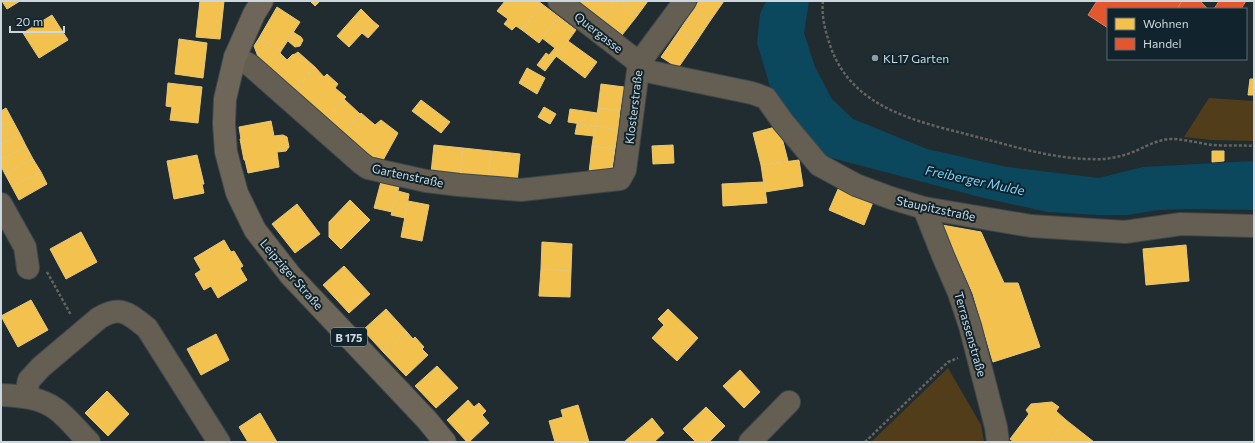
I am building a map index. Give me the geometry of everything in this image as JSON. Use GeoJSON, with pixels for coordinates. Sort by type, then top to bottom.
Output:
{"type":"FeatureCollection","features":[{"type":"Feature","properties":{"kind":"main road","name":"Leipziger Straße"},"geometry":{"type":"LineString","coordinates":[[254,5],[234,57],[225,99],[224,124],[226,152],[238,193],[255,230],[291,276],[427,420],[445,442]]}},
{"type":"Feature","properties":{"kind":"street","name":"Quergasse"},"geometry":{"type":"LineString","coordinates":[[560,1],[638,63]]}},
{"type":"Feature","properties":{"kind":"street","name":"Klosterstraße"},"geometry":{"type":"LineString","coordinates":[[620,179],[625,170],[638,63],[684,1]]}},
{"type":"Feature","properties":{"kind":"street","name":"Gartenstraße"},"geometry":{"type":"LineString","coordinates":[[234,57],[250,65],[368,168],[426,181],[521,190],[620,179]]}},
{"type":"Feature","properties":{"kind":"street","name":"Staupitzstraße"},"geometry":{"type":"LineString","coordinates":[[638,63],[652,72],[752,93],[766,98],[819,165],[856,185],[924,208],[1031,226],[1117,232],[1181,224],[1254,226]]}},
{"type":"Feature","properties":{"kind":"street"},"geometry":{"type":"LineString","coordinates":[[1,204],[25,247],[28,268]]}},
{"type":"Feature","properties":{"kind":"street","name":"Terrassenstraße"},"geometry":{"type":"LineString","coordinates":[[924,208],[959,293],[970,326],[996,427],[998,442]]}},
{"type":"Feature","properties":{"kind":"street"},"geometry":{"type":"LineString","coordinates":[[25,397],[29,380],[41,367],[98,318],[109,312],[122,311],[134,317],[147,328],[219,442]]}},
{"type":"Feature","properties":{"kind":"street"},"geometry":{"type":"LineString","coordinates":[[1,395],[25,397],[44,402],[55,408],[89,442]]}},
{"type":"Feature","properties":{"kind":"street"},"geometry":{"type":"LineString","coordinates":[[750,442],[789,402]]}},
{"type":"Feature","properties":{"kind":"path"},"geometry":{"type":"LineString","coordinates":[[824,1],[822,10],[824,25],[829,41],[836,61],[850,81],[865,95],[881,106],[918,121],[999,142],[1070,158],[1093,160],[1115,158],[1134,152],[1153,142],[1170,139],[1213,145],[1254,146]]}},
{"type":"Feature","properties":{"kind":"path"},"geometry":{"type":"LineString","coordinates":[[28,268],[46,270],[81,333]]}},
{"type":"Feature","properties":{"kind":"path"},"geometry":{"type":"LineString","coordinates":[[865,442],[948,362],[976,349]]}},
{"type":"Feature","properties":{"kind":"shaded area"},"geometry":{"type":"Polygon","coordinates":[[[1209,98],[1254,101],[1254,141],[1212,140],[1184,137],[1209,98]]]}},
{"type":"Feature","properties":{"kind":"shaded area"},"geometry":{"type":"Polygon","coordinates":[[[948,368],[981,425],[984,442],[871,442],[948,368]]]}},
{"type":"Feature","properties":{"kind":"water","name":"Freiberger Mulde"},"geometry":{"type":"Polygon","coordinates":[[[766,1],[809,1],[804,33],[815,67],[832,99],[853,119],[927,149],[1007,167],[1099,178],[1143,167],[1254,161],[1254,210],[1159,210],[1127,215],[1048,212],[984,198],[824,156],[771,90],[757,43],[760,14],[766,1]]]}},
{"type":"Feature","properties":{"kind":"building: Wohnen"},"geometry":{"type":"Polygon","coordinates":[[[2,1],[20,1],[7,9],[2,1]]]}},
{"type":"Feature","properties":{"kind":"building: Wohnen"},"geometry":{"type":"Polygon","coordinates":[[[200,1],[224,1],[220,39],[196,37],[200,1]]]}},
{"type":"Feature","properties":{"kind":"building: Wohnen"},"geometry":{"type":"Polygon","coordinates":[[[310,1],[320,1],[315,6],[310,1]]]}},
{"type":"Feature","properties":{"kind":"building: Wohnen"},"geometry":{"type":"Polygon","coordinates":[[[505,1],[538,1],[542,4],[522,30],[516,26],[512,30],[504,24],[508,19],[497,11],[505,1]]]}},
{"type":"Feature","properties":{"kind":"building: Wohnen"},"geometry":{"type":"Polygon","coordinates":[[[578,1],[616,1],[601,19],[578,1]]]}},
{"type":"Feature","properties":{"kind":"building: Wohnen"},"geometry":{"type":"Polygon","coordinates":[[[616,1],[637,16],[622,35],[601,19],[616,1]]]}},
{"type":"Feature","properties":{"kind":"building: Wohnen"},"geometry":{"type":"Polygon","coordinates":[[[618,1],[648,1],[637,16],[618,1]]]}},
{"type":"Feature","properties":{"kind":"building: Wohnen"},"geometry":{"type":"Polygon","coordinates":[[[699,1],[724,1],[710,21],[693,10],[699,1]]]}},
{"type":"Feature","properties":{"kind":"building: Wohnen"},"geometry":{"type":"Polygon","coordinates":[[[542,4],[559,17],[539,43],[522,30],[542,4]]]}},
{"type":"Feature","properties":{"kind":"building: Wohnen"},"geometry":{"type":"Polygon","coordinates":[[[277,7],[300,22],[281,51],[259,38],[277,7]]]}},
{"type":"Feature","properties":{"kind":"building: Wohnen"},"geometry":{"type":"Polygon","coordinates":[[[361,9],[373,21],[349,47],[337,36],[361,9]]]}},
{"type":"Feature","properties":{"kind":"building: Wohnen"},"geometry":{"type":"Polygon","coordinates":[[[693,10],[710,21],[696,42],[679,31],[693,10]]]}},
{"type":"Feature","properties":{"kind":"building: Wohnen"},"geometry":{"type":"Polygon","coordinates":[[[52,15],[68,40],[39,58],[23,33],[52,15]]]}},
{"type":"Feature","properties":{"kind":"building: Wohnen"},"geometry":{"type":"Polygon","coordinates":[[[559,17],[576,30],[560,52],[542,38],[559,17]]]}},
{"type":"Feature","properties":{"kind":"building: Wohnen"},"geometry":{"type":"Polygon","coordinates":[[[373,21],[379,26],[368,38],[362,33],[373,21]]]}},
{"type":"Feature","properties":{"kind":"building: Wohnen"},"geometry":{"type":"Polygon","coordinates":[[[679,31],[696,42],[678,68],[661,57],[679,31]]]}},
{"type":"Feature","properties":{"kind":"building: Wohnen"},"geometry":{"type":"Polygon","coordinates":[[[293,32],[303,40],[300,46],[295,47],[288,41],[293,32]]]}},
{"type":"Feature","properties":{"kind":"building: Wohnen"},"geometry":{"type":"Polygon","coordinates":[[[259,38],[281,51],[280,53],[287,60],[298,52],[315,67],[293,93],[260,62],[254,46],[259,38]]]}},
{"type":"Feature","properties":{"kind":"building: Wohnen"},"geometry":{"type":"Polygon","coordinates":[[[179,39],[207,43],[203,78],[175,74],[179,39]]]}},
{"type":"Feature","properties":{"kind":"building: Wohnen"},"geometry":{"type":"Polygon","coordinates":[[[568,41],[597,62],[585,78],[556,56],[568,41]]]}},
{"type":"Feature","properties":{"kind":"building: Wohnen"},"geometry":{"type":"Polygon","coordinates":[[[555,48],[560,52],[554,59],[549,55],[555,48]]]}},
{"type":"Feature","properties":{"kind":"building: Wohnen"},"geometry":{"type":"Polygon","coordinates":[[[546,53],[554,59],[545,71],[537,65],[546,53]]]}},
{"type":"Feature","properties":{"kind":"building: Wohnen"},"geometry":{"type":"Polygon","coordinates":[[[315,67],[324,77],[327,74],[338,84],[335,88],[346,97],[324,121],[293,93],[315,67]]]}},
{"type":"Feature","properties":{"kind":"building: Wohnen"},"geometry":{"type":"Polygon","coordinates":[[[527,68],[545,78],[537,94],[519,83],[527,68]]]}},
{"type":"Feature","properties":{"kind":"building: Wohnen"},"geometry":{"type":"Polygon","coordinates":[[[1250,79],[1254,79],[1254,95],[1248,95],[1250,79]]]}},
{"type":"Feature","properties":{"kind":"building: Wohnen"},"geometry":{"type":"Polygon","coordinates":[[[168,83],[202,87],[198,123],[170,120],[172,107],[166,106],[168,83]]]}},
{"type":"Feature","properties":{"kind":"building: Wohnen"},"geometry":{"type":"Polygon","coordinates":[[[601,84],[624,87],[620,111],[598,108],[601,84]]]}},
{"type":"Feature","properties":{"kind":"building: Wohnen"},"geometry":{"type":"Polygon","coordinates":[[[344,99],[360,114],[341,136],[324,121],[344,99]]]}},
{"type":"Feature","properties":{"kind":"building: Wohnen"},"geometry":{"type":"Polygon","coordinates":[[[421,100],[450,122],[441,133],[412,111],[421,100]]]}},
{"type":"Feature","properties":{"kind":"building: Wohnen"},"geometry":{"type":"Polygon","coordinates":[[[544,107],[556,114],[550,124],[538,117],[544,107]]]}},
{"type":"Feature","properties":{"kind":"building: Wohnen"},"geometry":{"type":"Polygon","coordinates":[[[6,108],[13,121],[1,127],[1,111],[6,108]]]}},
{"type":"Feature","properties":{"kind":"building: Wohnen"},"geometry":{"type":"Polygon","coordinates":[[[598,108],[620,111],[618,130],[595,126],[598,108]]]}},
{"type":"Feature","properties":{"kind":"building: Wohnen"},"geometry":{"type":"Polygon","coordinates":[[[570,109],[597,113],[595,126],[568,122],[570,109]]]}},
{"type":"Feature","properties":{"kind":"building: Wohnen"},"geometry":{"type":"Polygon","coordinates":[[[361,113],[375,125],[381,120],[398,133],[382,162],[367,159],[341,136],[361,113]]]}},
{"type":"Feature","properties":{"kind":"building: Wohnen"},"geometry":{"type":"Polygon","coordinates":[[[13,121],[20,134],[1,144],[1,127],[13,121]]]}},
{"type":"Feature","properties":{"kind":"building: Wohnen"},"geometry":{"type":"Polygon","coordinates":[[[271,121],[274,136],[283,135],[287,137],[289,147],[286,151],[277,152],[279,167],[248,173],[244,160],[239,127],[271,121]]]}},
{"type":"Feature","properties":{"kind":"building: Wohnen"},"geometry":{"type":"Polygon","coordinates":[[[577,124],[595,126],[594,136],[575,134],[577,124]]]}},
{"type":"Feature","properties":{"kind":"building: Wohnen"},"geometry":{"type":"Polygon","coordinates":[[[595,126],[618,130],[615,149],[592,146],[595,126]]]}},
{"type":"Feature","properties":{"kind":"building: Wohnen"},"geometry":{"type":"Polygon","coordinates":[[[779,126],[788,161],[761,165],[753,133],[779,126]]]}},
{"type":"Feature","properties":{"kind":"building: Wohnen"},"geometry":{"type":"Polygon","coordinates":[[[20,134],[26,146],[1,160],[1,144],[20,134]]]}},
{"type":"Feature","properties":{"kind":"building: Wohnen"},"geometry":{"type":"Polygon","coordinates":[[[434,145],[463,148],[460,176],[431,173],[434,145]]]}},
{"type":"Feature","properties":{"kind":"building: Wohnen"},"geometry":{"type":"Polygon","coordinates":[[[673,145],[674,163],[653,164],[652,146],[673,145]]]}},
{"type":"Feature","properties":{"kind":"building: Wohnen"},"geometry":{"type":"Polygon","coordinates":[[[26,146],[33,159],[5,174],[1,166],[1,160],[26,146]]]}},
{"type":"Feature","properties":{"kind":"building: Wohnen"},"geometry":{"type":"Polygon","coordinates":[[[592,146],[615,149],[612,170],[589,173],[592,146]]]}},
{"type":"Feature","properties":{"kind":"building: Wohnen"},"geometry":{"type":"Polygon","coordinates":[[[463,148],[491,151],[488,179],[460,176],[463,148]]]}},
{"type":"Feature","properties":{"kind":"building: Wohnen"},"geometry":{"type":"Polygon","coordinates":[[[491,151],[520,154],[517,182],[488,179],[491,151]]]}},
{"type":"Feature","properties":{"kind":"building: Wohnen"},"geometry":{"type":"Polygon","coordinates":[[[1212,151],[1224,151],[1224,161],[1212,162],[1212,151]]]}},
{"type":"Feature","properties":{"kind":"building: Wohnen"},"geometry":{"type":"Polygon","coordinates":[[[197,155],[204,184],[202,184],[204,193],[174,199],[167,161],[197,155]]]}},
{"type":"Feature","properties":{"kind":"building: Wohnen"},"geometry":{"type":"Polygon","coordinates":[[[33,159],[41,172],[12,187],[5,174],[33,159]]]}},
{"type":"Feature","properties":{"kind":"building: Wohnen"},"geometry":{"type":"Polygon","coordinates":[[[799,160],[803,186],[765,192],[761,165],[799,160]]]}},
{"type":"Feature","properties":{"kind":"building: Wohnen"},"geometry":{"type":"Polygon","coordinates":[[[41,172],[47,184],[19,200],[12,187],[41,172]]]}},
{"type":"Feature","properties":{"kind":"building: Wohnen"},"geometry":{"type":"Polygon","coordinates":[[[382,178],[400,183],[392,212],[374,208],[382,178]]]}},
{"type":"Feature","properties":{"kind":"building: Wohnen"},"geometry":{"type":"Polygon","coordinates":[[[764,182],[767,203],[723,206],[722,184],[764,182]]]}},
{"type":"Feature","properties":{"kind":"building: Wohnen"},"geometry":{"type":"Polygon","coordinates":[[[839,187],[873,202],[864,225],[829,210],[839,187]]]}},
{"type":"Feature","properties":{"kind":"building: Wohnen"},"geometry":{"type":"Polygon","coordinates":[[[398,191],[409,194],[405,218],[391,215],[398,191]]]}},
{"type":"Feature","properties":{"kind":"building: Wohnen"},"geometry":{"type":"Polygon","coordinates":[[[350,200],[370,220],[341,249],[329,237],[329,222],[350,200]]]}},
{"type":"Feature","properties":{"kind":"building: Wohnen"},"geometry":{"type":"Polygon","coordinates":[[[408,201],[429,205],[422,241],[401,237],[408,201]]]}},
{"type":"Feature","properties":{"kind":"building: Wohnen"},"geometry":{"type":"Polygon","coordinates":[[[297,204],[320,234],[295,253],[272,224],[297,204]]]}},
{"type":"Feature","properties":{"kind":"building: Wohnen"},"geometry":{"type":"Polygon","coordinates":[[[942,225],[981,232],[1004,283],[1018,283],[1040,347],[993,362],[973,294],[942,225]]]}},
{"type":"Feature","properties":{"kind":"building: Wohnen"},"geometry":{"type":"Polygon","coordinates":[[[81,232],[97,262],[66,279],[50,249],[81,232]]]}},
{"type":"Feature","properties":{"kind":"building: Wohnen"},"geometry":{"type":"Polygon","coordinates":[[[224,240],[231,252],[234,251],[243,266],[240,268],[247,280],[218,298],[211,286],[204,290],[195,274],[201,270],[194,258],[224,240]]]}},
{"type":"Feature","properties":{"kind":"building: Wohnen"},"geometry":{"type":"Polygon","coordinates":[[[542,242],[572,244],[571,271],[541,269],[542,242]]]}},
{"type":"Feature","properties":{"kind":"building: Wohnen"},"geometry":{"type":"Polygon","coordinates":[[[1186,245],[1189,281],[1146,285],[1143,249],[1186,245]]]}},
{"type":"Feature","properties":{"kind":"building: Wohnen"},"geometry":{"type":"Polygon","coordinates":[[[344,266],[370,294],[349,313],[323,285],[344,266]]]}},
{"type":"Feature","properties":{"kind":"building: Wohnen"},"geometry":{"type":"Polygon","coordinates":[[[541,269],[571,271],[570,297],[539,296],[541,269]]]}},
{"type":"Feature","properties":{"kind":"building: Wohnen"},"geometry":{"type":"Polygon","coordinates":[[[31,300],[48,330],[18,347],[1,316],[31,300]]]}},
{"type":"Feature","properties":{"kind":"building: Wohnen"},"geometry":{"type":"Polygon","coordinates":[[[386,309],[407,332],[384,353],[363,330],[386,309]]]}},
{"type":"Feature","properties":{"kind":"building: Wohnen"},"geometry":{"type":"Polygon","coordinates":[[[668,309],[698,338],[677,361],[652,338],[664,325],[658,319],[668,309]]]}},
{"type":"Feature","properties":{"kind":"building: Wohnen"},"geometry":{"type":"Polygon","coordinates":[[[407,332],[413,339],[415,337],[424,347],[422,349],[428,355],[406,376],[384,353],[407,332]]]}},
{"type":"Feature","properties":{"kind":"building: Wohnen"},"geometry":{"type":"Polygon","coordinates":[[[216,334],[229,360],[201,375],[187,349],[216,334]]]}},
{"type":"Feature","properties":{"kind":"building: Wohnen"},"geometry":{"type":"Polygon","coordinates":[[[437,366],[458,388],[436,408],[415,386],[437,366]]]}},
{"type":"Feature","properties":{"kind":"building: Wohnen"},"geometry":{"type":"Polygon","coordinates":[[[740,370],[760,392],[744,408],[723,386],[740,370]]]}},
{"type":"Feature","properties":{"kind":"building: Wohnen"},"geometry":{"type":"Polygon","coordinates":[[[107,391],[129,414],[108,436],[85,413],[107,391]]]}},
{"type":"Feature","properties":{"kind":"building: Wohnen"},"geometry":{"type":"Polygon","coordinates":[[[468,400],[474,407],[479,403],[486,411],[482,415],[489,423],[469,442],[467,442],[447,420],[468,400]]]}},
{"type":"Feature","properties":{"kind":"building: Wohnen"},"geometry":{"type":"Polygon","coordinates":[[[1052,402],[1059,407],[1056,411],[1066,420],[1049,442],[1014,442],[1010,439],[1029,414],[1026,410],[1031,404],[1052,402]]]}},
{"type":"Feature","properties":{"kind":"building: Wohnen"},"geometry":{"type":"Polygon","coordinates":[[[578,405],[589,442],[555,442],[549,421],[563,417],[561,410],[578,405]]]}},
{"type":"Feature","properties":{"kind":"building: Wohnen"},"geometry":{"type":"Polygon","coordinates":[[[706,407],[725,426],[709,442],[696,442],[683,429],[706,407]]]}},
{"type":"Feature","properties":{"kind":"building: Wohnen"},"geometry":{"type":"Polygon","coordinates":[[[260,413],[277,442],[248,442],[239,427],[260,413]]]}},
{"type":"Feature","properties":{"kind":"building: Wohnen"},"geometry":{"type":"Polygon","coordinates":[[[652,418],[664,433],[654,442],[624,442],[652,418]]]}},
{"type":"Feature","properties":{"kind":"building: Wohnen"},"geometry":{"type":"Polygon","coordinates":[[[1066,420],[1094,442],[1049,442],[1066,420]]]}},
{"type":"Feature","properties":{"kind":"building: Handel"},"geometry":{"type":"Polygon","coordinates":[[[1097,1],[1182,1],[1178,8],[1107,8],[1107,27],[1088,15],[1097,1]]]}},
{"type":"Feature","properties":{"kind":"building: Handel"},"geometry":{"type":"Polygon","coordinates":[[[1182,1],[1200,1],[1207,8],[1178,8],[1182,1]]]}},
{"type":"Feature","properties":{"kind":"building: Handel"},"geometry":{"type":"Polygon","coordinates":[[[1219,1],[1246,1],[1242,8],[1215,8],[1219,1]]]}},
{"type":"Feature","properties":{"kind":"place","name":"KL17 Garten"},"geometry":{"type":"Point","coordinates":[875,58]}}]}
